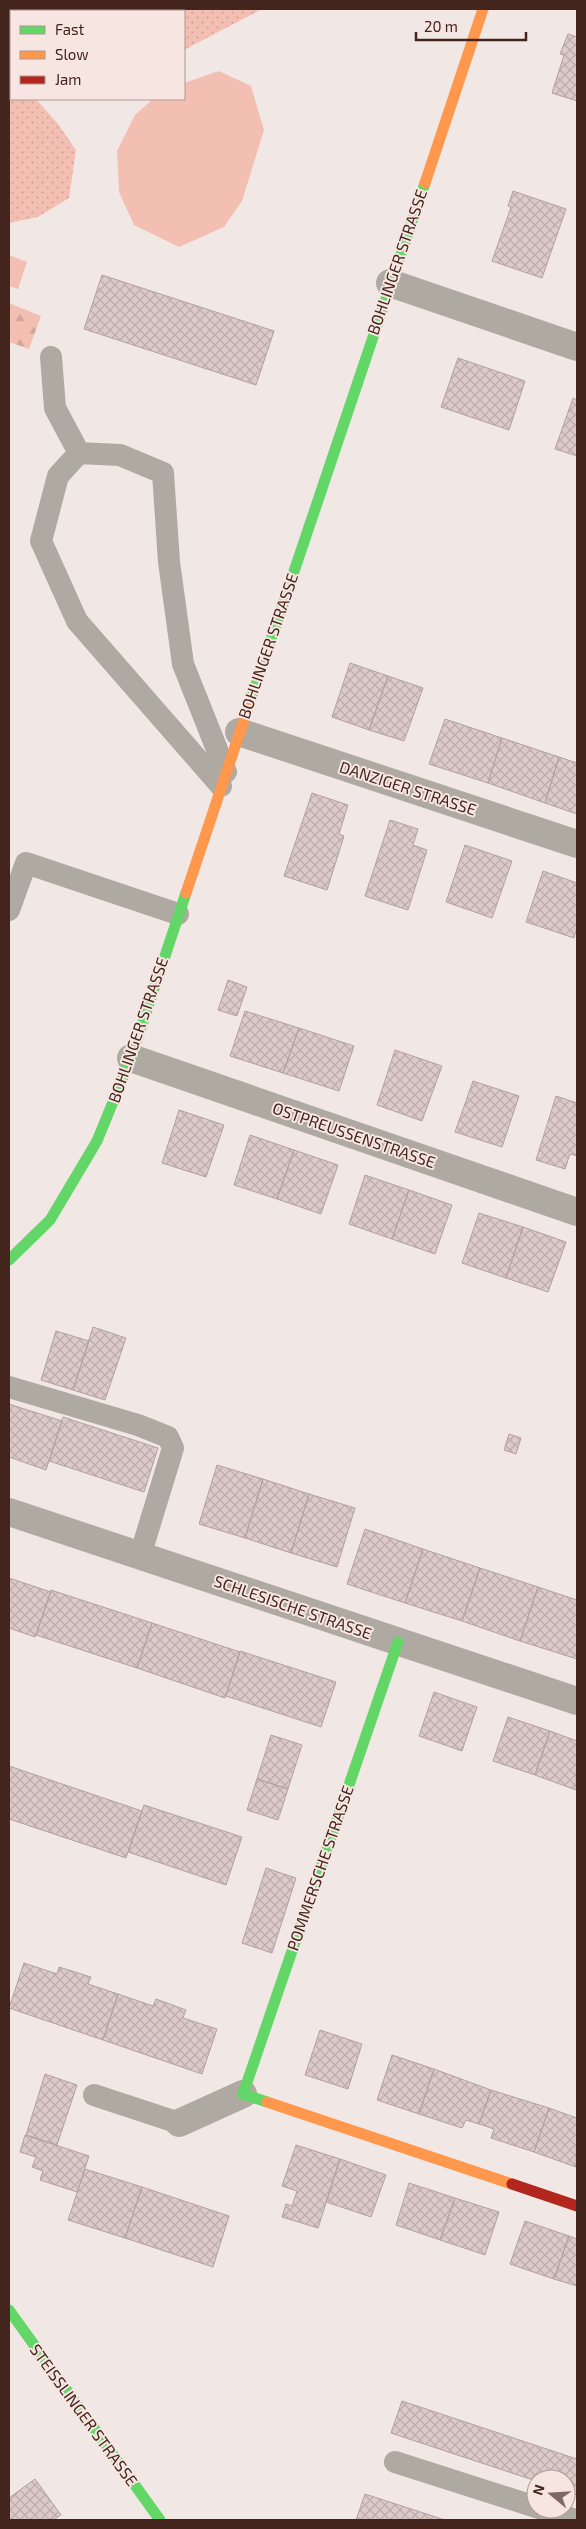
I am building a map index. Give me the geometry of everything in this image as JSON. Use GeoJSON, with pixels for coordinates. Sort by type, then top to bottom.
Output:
{"type":"FeatureCollection","features":[{"type":"Feature","properties":{"kind":"street","name":"BOHLINGER STRASSE"},"geometry":{"type":"LineString","coordinates":[[9,1260],[50,1220],[97,1141],[131,1058],[223,779],[483,9]]}},
{"type":"Feature","properties":{"kind":"street"},"geometry":{"type":"LineString","coordinates":[[390,283],[577,347]]}},
{"type":"Feature","properties":{"kind":"street","name":"DANZIGER STRASSE"},"geometry":{"type":"LineString","coordinates":[[240,732],[577,844]]}},
{"type":"Feature","properties":{"kind":"street","name":"OSTPREUSSENSTRASSE"},"geometry":{"type":"LineString","coordinates":[[131,1058],[577,1212]]}},
{"type":"Feature","properties":{"kind":"street","name":"SCHLESISCHE STRASSE"},"geometry":{"type":"LineString","coordinates":[[9,1512],[577,1701]]}},
{"type":"Feature","properties":{"kind":"street","name":"POMMERSCHE STRASSE"},"geometry":{"type":"LineString","coordinates":[[243,2094],[398,1642]]}},
{"type":"Feature","properties":{"kind":"street"},"geometry":{"type":"LineString","coordinates":[[179,2123],[243,2094],[577,2206]]}},
{"type":"Feature","properties":{"kind":"street","name":"STEISSLINGER STRASSE"},"geometry":{"type":"LineString","coordinates":[[9,2310],[160,2520]]}},
{"type":"Feature","properties":{"kind":"lane"},"geometry":{"type":"LineString","coordinates":[[51,357],[55,408],[79,453]]}},
{"type":"Feature","properties":{"kind":"lane"},"geometry":{"type":"LineString","coordinates":[[79,453],[58,476],[41,541],[77,620],[223,779]]}},
{"type":"Feature","properties":{"kind":"lane"},"geometry":{"type":"LineString","coordinates":[[79,453],[120,455],[163,474],[170,562],[183,664],[223,779]]}},
{"type":"Feature","properties":{"kind":"lane"},"geometry":{"type":"LineString","coordinates":[[9,910],[26,862],[178,914]]}},
{"type":"Feature","properties":{"kind":"lane"},"geometry":{"type":"LineString","coordinates":[[9,1387],[138,1425],[168,1437],[173,1448],[140,1556]]}},
{"type":"Feature","properties":{"kind":"lane"},"geometry":{"type":"LineString","coordinates":[[94,2095],[179,2123]]}},
{"type":"Feature","properties":{"kind":"lane"},"geometry":{"type":"LineString","coordinates":[[395,2462],[526,2504]]}},
{"type":"Feature","properties":{"kind":"green space"},"geometry":{"type":"Polygon","coordinates":[[[9,9],[30,9],[10,10],[10,100],[37,100],[58,124],[76,150],[69,198],[38,217],[9,223],[9,9]]]}},
{"type":"Feature","properties":{"kind":"green space"},"geometry":{"type":"Polygon","coordinates":[[[262,9],[185,49],[185,10],[100,10],[262,9]]]}},
{"type":"Feature","properties":{"kind":"green space"},"geometry":{"type":"Polygon","coordinates":[[[219,71],[251,86],[264,130],[242,201],[224,227],[179,247],[134,225],[119,192],[117,151],[135,115],[152,100],[185,100],[185,83],[219,71]]]}},
{"type":"Feature","properties":{"kind":"green space"},"geometry":{"type":"Polygon","coordinates":[[[9,255],[27,262],[18,289],[9,286],[9,255]]]}},
{"type":"Feature","properties":{"kind":"green space"},"geometry":{"type":"Polygon","coordinates":[[[9,303],[41,316],[29,349],[9,342],[9,303]]]}},
{"type":"Feature","properties":{"kind":"building"},"geometry":{"type":"Polygon","coordinates":[[[568,34],[577,37],[577,101],[552,93],[564,55],[560,54],[568,34]]]}},
{"type":"Feature","properties":{"kind":"building"},"geometry":{"type":"Polygon","coordinates":[[[513,191],[566,209],[542,278],[492,261],[511,207],[508,206],[513,191]]]}},
{"type":"Feature","properties":{"kind":"building"},"geometry":{"type":"Polygon","coordinates":[[[102,275],[274,331],[256,385],[84,329],[102,275]]]}},
{"type":"Feature","properties":{"kind":"building"},"geometry":{"type":"Polygon","coordinates":[[[458,358],[525,381],[509,430],[441,407],[458,358]]]}},
{"type":"Feature","properties":{"kind":"building"},"geometry":{"type":"Polygon","coordinates":[[[573,398],[577,400],[577,456],[555,449],[573,398]]]}},
{"type":"Feature","properties":{"kind":"building"},"geometry":{"type":"Polygon","coordinates":[[[350,663],[388,676],[369,730],[332,717],[350,663]]]}},
{"type":"Feature","properties":{"kind":"building"},"geometry":{"type":"Polygon","coordinates":[[[388,676],[423,688],[404,741],[369,730],[388,676]]]}},
{"type":"Feature","properties":{"kind":"building"},"geometry":{"type":"Polygon","coordinates":[[[445,719],[502,738],[488,783],[429,764],[445,719]]]}},
{"type":"Feature","properties":{"kind":"building"},"geometry":{"type":"Polygon","coordinates":[[[502,738],[559,757],[545,803],[488,783],[502,738]]]}},
{"type":"Feature","properties":{"kind":"building"},"geometry":{"type":"Polygon","coordinates":[[[559,757],[577,763],[577,814],[545,803],[559,757]]]}},
{"type":"Feature","properties":{"kind":"building"},"geometry":{"type":"Polygon","coordinates":[[[312,793],[348,805],[339,834],[344,836],[327,890],[284,876],[312,793]]]}},
{"type":"Feature","properties":{"kind":"building"},"geometry":{"type":"Polygon","coordinates":[[[390,820],[418,829],[413,845],[427,850],[408,910],[365,896],[390,820]]]}},
{"type":"Feature","properties":{"kind":"building"},"geometry":{"type":"Polygon","coordinates":[[[465,845],[512,861],[492,918],[446,902],[465,845]]]}},
{"type":"Feature","properties":{"kind":"building"},"geometry":{"type":"Polygon","coordinates":[[[543,871],[577,883],[577,927],[574,938],[526,922],[543,871]]]}},
{"type":"Feature","properties":{"kind":"building"},"geometry":{"type":"Polygon","coordinates":[[[228,980],[247,987],[237,1016],[218,1010],[228,980]]]}},
{"type":"Feature","properties":{"kind":"building"},"geometry":{"type":"Polygon","coordinates":[[[245,1011],[299,1028],[283,1073],[230,1056],[245,1011]]]}},
{"type":"Feature","properties":{"kind":"building"},"geometry":{"type":"Polygon","coordinates":[[[299,1028],[354,1046],[339,1091],[283,1073],[299,1028]]]}},
{"type":"Feature","properties":{"kind":"building"},"geometry":{"type":"Polygon","coordinates":[[[395,1050],[442,1066],[422,1121],[377,1105],[395,1050]]]}},
{"type":"Feature","properties":{"kind":"building"},"geometry":{"type":"Polygon","coordinates":[[[473,1081],[519,1096],[502,1147],[455,1132],[473,1081]]]}},
{"type":"Feature","properties":{"kind":"building"},"geometry":{"type":"Polygon","coordinates":[[[556,1096],[577,1103],[577,1156],[570,1154],[565,1169],[536,1160],[556,1096]]]}},
{"type":"Feature","properties":{"kind":"building"},"geometry":{"type":"Polygon","coordinates":[[[179,1110],[224,1125],[206,1177],[162,1163],[179,1110]]]}},
{"type":"Feature","properties":{"kind":"building"},"geometry":{"type":"Polygon","coordinates":[[[250,1135],[294,1150],[277,1199],[234,1185],[250,1135]]]}},
{"type":"Feature","properties":{"kind":"building"},"geometry":{"type":"Polygon","coordinates":[[[294,1150],[338,1165],[321,1214],[277,1199],[294,1150]]]}},
{"type":"Feature","properties":{"kind":"building"},"geometry":{"type":"Polygon","coordinates":[[[365,1175],[409,1190],[392,1239],[349,1224],[365,1175]]]}},
{"type":"Feature","properties":{"kind":"building"},"geometry":{"type":"Polygon","coordinates":[[[409,1190],[452,1205],[435,1254],[392,1239],[409,1190]]]}},
{"type":"Feature","properties":{"kind":"building"},"geometry":{"type":"Polygon","coordinates":[[[479,1213],[523,1227],[506,1278],[462,1263],[479,1213]]]}},
{"type":"Feature","properties":{"kind":"building"},"geometry":{"type":"Polygon","coordinates":[[[523,1227],[566,1242],[548,1292],[506,1278],[523,1227]]]}},
{"type":"Feature","properties":{"kind":"building"},"geometry":{"type":"Polygon","coordinates":[[[93,1327],[126,1338],[105,1400],[73,1390],[93,1327]]]}},
{"type":"Feature","properties":{"kind":"building"},"geometry":{"type":"Polygon","coordinates":[[[56,1331],[89,1341],[73,1390],[41,1380],[56,1331]]]}},
{"type":"Feature","properties":{"kind":"building"},"geometry":{"type":"Polygon","coordinates":[[[9,1404],[62,1421],[46,1470],[9,1457],[9,1404]]]}},
{"type":"Feature","properties":{"kind":"building"},"geometry":{"type":"Polygon","coordinates":[[[63,1417],[158,1448],[144,1492],[49,1461],[63,1417]]]}},
{"type":"Feature","properties":{"kind":"building"},"geometry":{"type":"Polygon","coordinates":[[[509,1434],[521,1438],[516,1454],[504,1450],[509,1434]]]}},
{"type":"Feature","properties":{"kind":"building"},"geometry":{"type":"Polygon","coordinates":[[[217,1465],[263,1479],[245,1538],[199,1524],[217,1465]]]}},
{"type":"Feature","properties":{"kind":"building"},"geometry":{"type":"Polygon","coordinates":[[[263,1479],[309,1494],[291,1553],[245,1538],[263,1479]]]}},
{"type":"Feature","properties":{"kind":"building"},"geometry":{"type":"Polygon","coordinates":[[[309,1494],[355,1508],[337,1567],[291,1553],[309,1494]]]}},
{"type":"Feature","properties":{"kind":"building"},"geometry":{"type":"Polygon","coordinates":[[[365,1529],[423,1549],[405,1603],[347,1584],[365,1529]]]}},
{"type":"Feature","properties":{"kind":"building"},"geometry":{"type":"Polygon","coordinates":[[[423,1549],[480,1568],[462,1621],[405,1603],[423,1549]]]}},
{"type":"Feature","properties":{"kind":"building"},"geometry":{"type":"Polygon","coordinates":[[[480,1568],[538,1587],[520,1641],[462,1621],[480,1568]]]}},
{"type":"Feature","properties":{"kind":"building"},"geometry":{"type":"Polygon","coordinates":[[[9,1578],[51,1592],[35,1637],[9,1628],[9,1578]]]}},
{"type":"Feature","properties":{"kind":"building"},"geometry":{"type":"Polygon","coordinates":[[[538,1587],[577,1600],[577,1659],[520,1641],[538,1587]]]}},
{"type":"Feature","properties":{"kind":"building"},"geometry":{"type":"Polygon","coordinates":[[[51,1590],[152,1623],[137,1668],[36,1635],[51,1590]]]}},
{"type":"Feature","properties":{"kind":"building"},"geometry":{"type":"Polygon","coordinates":[[[152,1623],[240,1652],[225,1698],[137,1668],[152,1623]]]}},
{"type":"Feature","properties":{"kind":"building"},"geometry":{"type":"Polygon","coordinates":[[[240,1651],[336,1682],[321,1727],[226,1696],[240,1651]]]}},
{"type":"Feature","properties":{"kind":"building"},"geometry":{"type":"Polygon","coordinates":[[[434,1692],[477,1707],[462,1751],[419,1736],[434,1692]]]}},
{"type":"Feature","properties":{"kind":"building"},"geometry":{"type":"Polygon","coordinates":[[[508,1717],[550,1731],[535,1775],[493,1761],[508,1717]]]}},
{"type":"Feature","properties":{"kind":"building"},"geometry":{"type":"Polygon","coordinates":[[[550,1731],[577,1741],[576,1790],[535,1775],[550,1731]]]}},
{"type":"Feature","properties":{"kind":"building"},"geometry":{"type":"Polygon","coordinates":[[[271,1735],[302,1745],[288,1789],[257,1779],[271,1735]]]}},
{"type":"Feature","properties":{"kind":"building"},"geometry":{"type":"Polygon","coordinates":[[[9,1766],[142,1811],[126,1858],[9,1819],[9,1766]]]}},
{"type":"Feature","properties":{"kind":"building"},"geometry":{"type":"Polygon","coordinates":[[[257,1779],[288,1789],[278,1820],[247,1810],[257,1779]]]}},
{"type":"Feature","properties":{"kind":"building"},"geometry":{"type":"Polygon","coordinates":[[[144,1805],[242,1837],[226,1885],[128,1852],[144,1805]]]}},
{"type":"Feature","properties":{"kind":"building"},"geometry":{"type":"Polygon","coordinates":[[[266,1868],[296,1878],[272,1953],[242,1943],[266,1868]]]}},
{"type":"Feature","properties":{"kind":"building"},"geometry":{"type":"Polygon","coordinates":[[[24,1963],[57,1974],[59,1967],[91,1977],[88,1984],[118,1994],[103,2040],[9,2008],[24,1963]]]}},
{"type":"Feature","properties":{"kind":"building"},"geometry":{"type":"Polygon","coordinates":[[[118,1994],[153,2006],[156,1999],[186,2010],[183,2018],[217,2029],[202,2074],[103,2040],[118,1994]]]}},
{"type":"Feature","properties":{"kind":"building"},"geometry":{"type":"Polygon","coordinates":[[[320,2030],[362,2044],[348,2089],[305,2075],[320,2030]]]}},
{"type":"Feature","properties":{"kind":"building"},"geometry":{"type":"Polygon","coordinates":[[[392,2055],[434,2069],[419,2114],[377,2100],[392,2055]]]}},
{"type":"Feature","properties":{"kind":"building"},"geometry":{"type":"Polygon","coordinates":[[[434,2069],[491,2090],[479,2124],[466,2120],[462,2128],[419,2114],[434,2069]]]}},
{"type":"Feature","properties":{"kind":"building"},"geometry":{"type":"Polygon","coordinates":[[[45,2074],[77,2085],[57,2145],[26,2135],[45,2074]]]}},
{"type":"Feature","properties":{"kind":"building"},"geometry":{"type":"Polygon","coordinates":[[[491,2090],[549,2108],[534,2152],[491,2138],[494,2129],[479,2124],[491,2090]]]}},
{"type":"Feature","properties":{"kind":"building"},"geometry":{"type":"Polygon","coordinates":[[[549,2108],[577,2118],[576,2167],[534,2152],[549,2108]]]}},
{"type":"Feature","properties":{"kind":"building"},"geometry":{"type":"Polygon","coordinates":[[[25,2135],[89,2156],[77,2192],[40,2180],[43,2171],[32,2167],[36,2157],[20,2152],[25,2135]]]}},
{"type":"Feature","properties":{"kind":"building"},"geometry":{"type":"Polygon","coordinates":[[[296,2145],[340,2159],[318,2228],[282,2217],[286,2204],[292,2206],[297,2191],[282,2186],[296,2145]]]}},
{"type":"Feature","properties":{"kind":"building"},"geometry":{"type":"Polygon","coordinates":[[[340,2159],[386,2175],[371,2217],[326,2202],[340,2159]]]}},
{"type":"Feature","properties":{"kind":"building"},"geometry":{"type":"Polygon","coordinates":[[[85,2169],[142,2187],[125,2238],[68,2220],[85,2169]]]}},
{"type":"Feature","properties":{"kind":"building"},"geometry":{"type":"Polygon","coordinates":[[[409,2183],[455,2198],[440,2240],[396,2225],[409,2183]]]}},
{"type":"Feature","properties":{"kind":"building"},"geometry":{"type":"Polygon","coordinates":[[[142,2187],[229,2216],[213,2267],[125,2238],[142,2187]]]}},
{"type":"Feature","properties":{"kind":"building"},"geometry":{"type":"Polygon","coordinates":[[[455,2198],[499,2212],[485,2255],[440,2240],[455,2198]]]}},
{"type":"Feature","properties":{"kind":"building"},"geometry":{"type":"Polygon","coordinates":[[[525,2221],[569,2236],[554,2279],[510,2264],[525,2221]]]}},
{"type":"Feature","properties":{"kind":"building"},"geometry":{"type":"Polygon","coordinates":[[[569,2236],[577,2239],[577,2286],[554,2279],[569,2236]]]}},
{"type":"Feature","properties":{"kind":"building"},"geometry":{"type":"Polygon","coordinates":[[[402,2401],[577,2459],[577,2495],[576,2469],[526,2469],[526,2478],[391,2433],[402,2401]]]}},
{"type":"Feature","properties":{"kind":"building"},"geometry":{"type":"Polygon","coordinates":[[[35,2479],[61,2515],[53,2520],[9,2520],[9,2498],[35,2479]]]}},
{"type":"Feature","properties":{"kind":"building"},"geometry":{"type":"Polygon","coordinates":[[[365,2494],[445,2520],[356,2520],[365,2494]]]}},
{"type":"Feature","properties":{"kind":"traffic: fast"},"geometry":{"type":"LineString","coordinates":[[251,699],[425,183]]}},
{"type":"Feature","properties":{"kind":"traffic: fast"},"geometry":{"type":"LineString","coordinates":[[9,1260],[50,1220],[97,1141],[131,1058],[186,893]]}},
{"type":"Feature","properties":{"kind":"traffic: fast"},"geometry":{"type":"LineString","coordinates":[[267,2102],[243,2094],[398,1642]]}},
{"type":"Feature","properties":{"kind":"traffic: fast"},"geometry":{"type":"LineString","coordinates":[[9,2310],[160,2520]]}},
{"type":"Feature","properties":{"kind":"traffic: slow"},"geometry":{"type":"LineString","coordinates":[[425,183],[483,9]]}},
{"type":"Feature","properties":{"kind":"traffic: slow"},"geometry":{"type":"LineString","coordinates":[[186,893],[251,699]]}},
{"type":"Feature","properties":{"kind":"traffic: slow"},"geometry":{"type":"LineString","coordinates":[[267,2102],[512,2184]]}},
{"type":"Feature","properties":{"kind":"traffic: jam"},"geometry":{"type":"LineString","coordinates":[[512,2184],[577,2206]]}}]}
